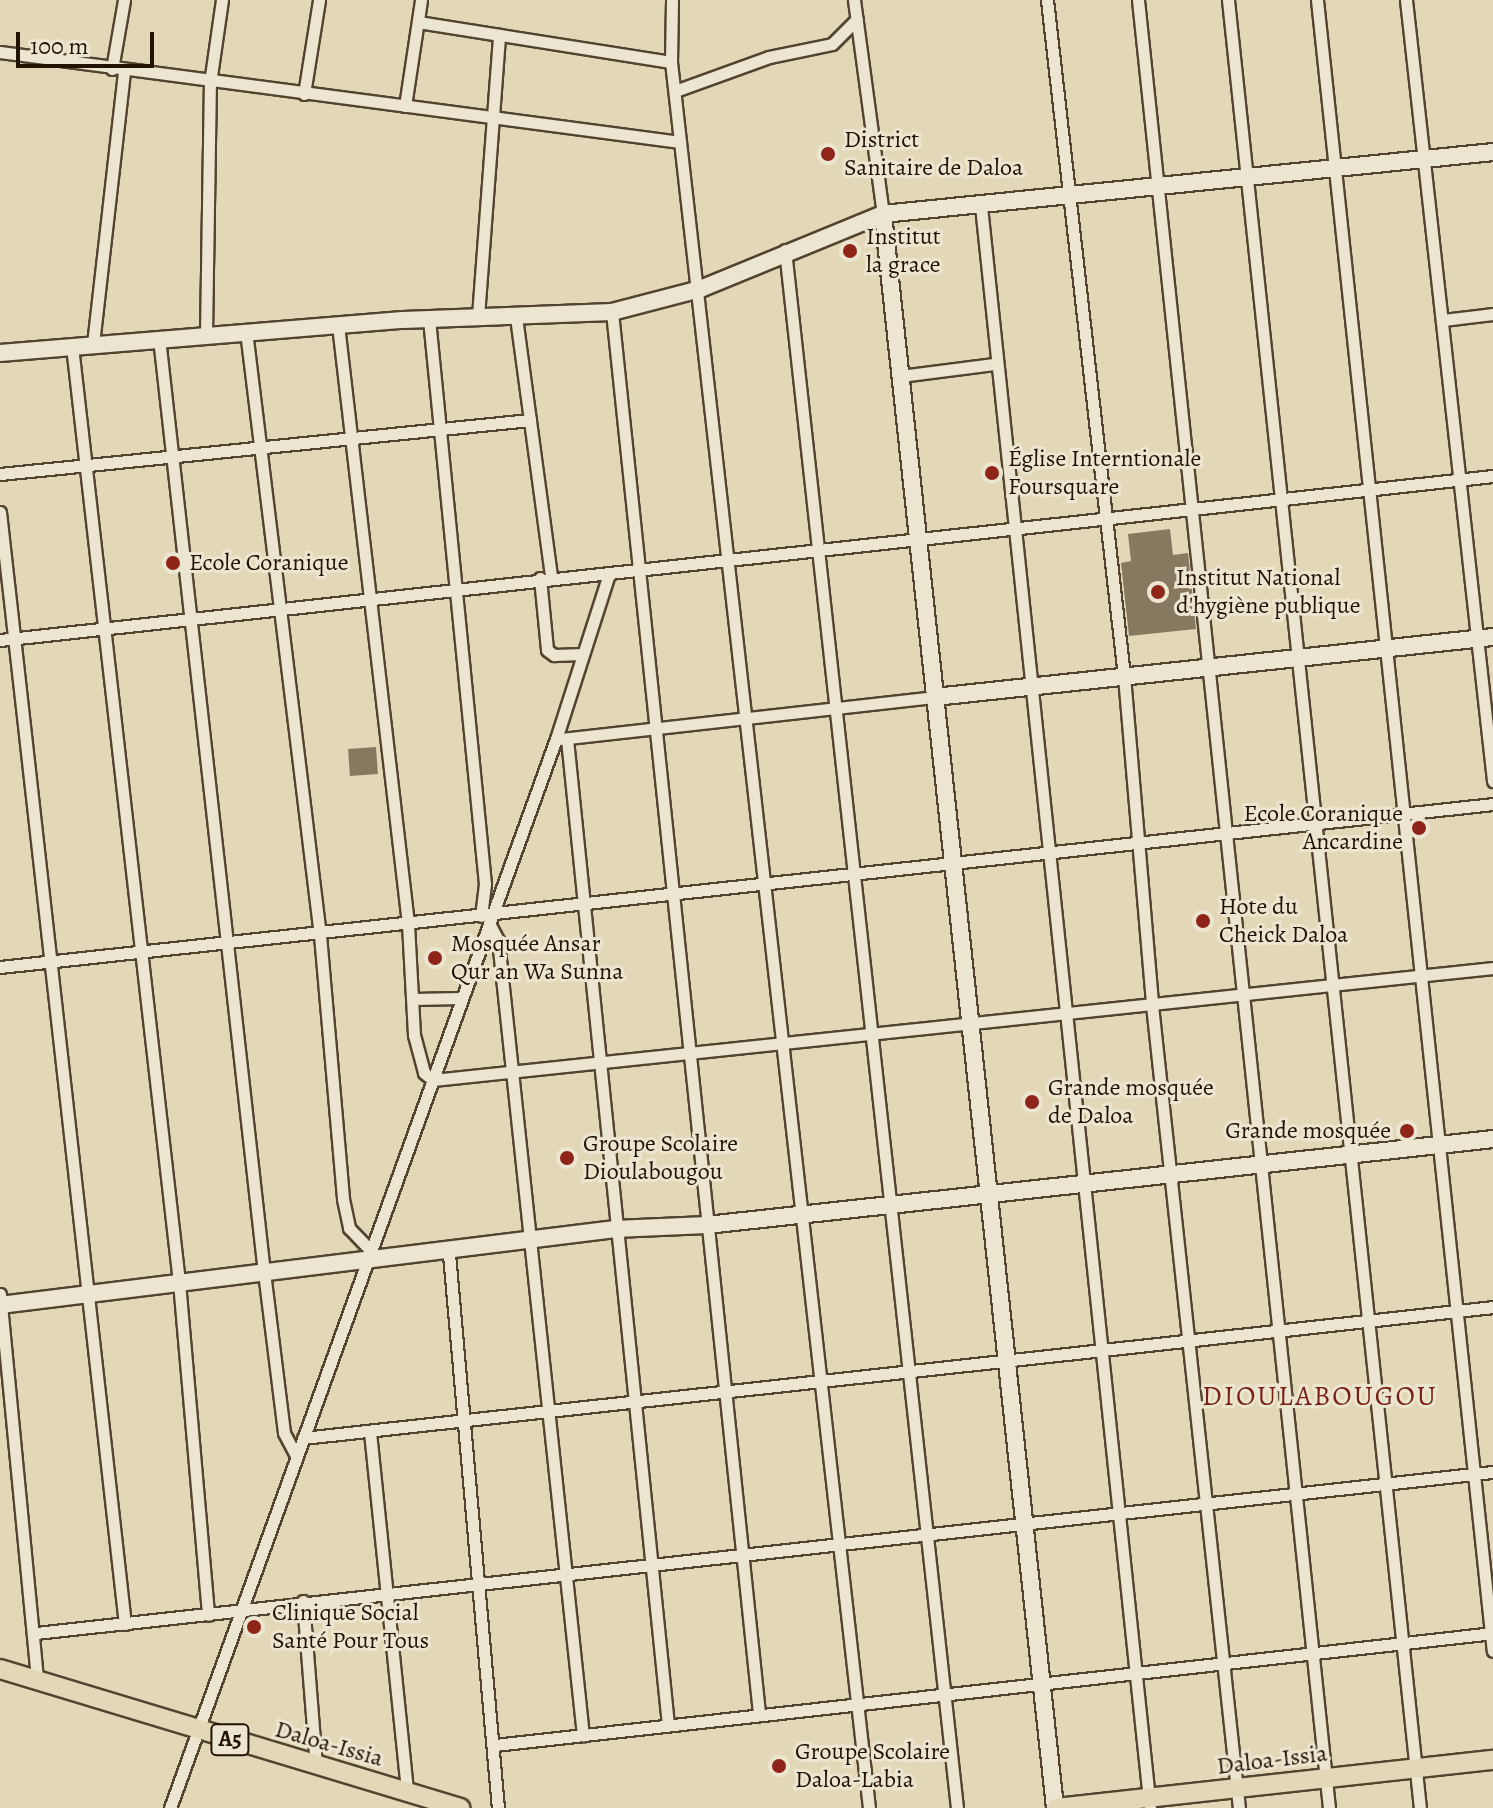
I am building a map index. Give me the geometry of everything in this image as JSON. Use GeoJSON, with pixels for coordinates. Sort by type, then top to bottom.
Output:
{"type":"FeatureCollection","features":[{"type":"Feature","properties":{"kind":"main road","name":"Daloa-Issia"},"geometry":{"type":"LineString","coordinates":[[0,1669],[407,1792],[438,1805],[461,1808]]}},
{"type":"Feature","properties":{"kind":"main road","name":"Daloa-Issia"},"geometry":{"type":"LineString","coordinates":[[1055,1808],[1238,1798],[1326,1778],[1493,1760]]}},
{"type":"Feature","properties":{"kind":"street"},"geometry":{"type":"LineString","coordinates":[[93,344],[124,0]]}},
{"type":"Feature","properties":{"kind":"street"},"geometry":{"type":"LineString","coordinates":[[206,334],[210,83],[222,0]]}},
{"type":"Feature","properties":{"kind":"street"},"geometry":{"type":"LineString","coordinates":[[304,94],[319,0]]}},
{"type":"Feature","properties":{"kind":"street"},"geometry":{"type":"LineString","coordinates":[[405,106],[421,0]]}},
{"type":"Feature","properties":{"kind":"street"},"geometry":{"type":"LineString","coordinates":[[672,0],[671,62],[768,882],[800,1214],[869,1808]]}},
{"type":"Feature","properties":{"kind":"street"},"geometry":{"type":"LineString","coordinates":[[854,0],[883,214],[1055,1808]]}},
{"type":"Feature","properties":{"kind":"street"},"geometry":{"type":"LineString","coordinates":[[1047,0],[1124,676],[1152,1005],[1172,1172],[1220,1662],[1238,1798]]}},
{"type":"Feature","properties":{"kind":"street"},"geometry":{"type":"LineString","coordinates":[[1138,0],[1212,665],[1242,995],[1329,1808]]}},
{"type":"Feature","properties":{"kind":"street"},"geometry":{"type":"LineString","coordinates":[[1228,0],[1333,985],[1348,1156],[1420,1808]]}},
{"type":"Feature","properties":{"kind":"street"},"geometry":{"type":"LineString","coordinates":[[1317,0],[1389,647],[1420,976],[1493,1651]]}},
{"type":"Feature","properties":{"kind":"street"},"geometry":{"type":"LineString","coordinates":[[1406,0],[1461,480],[1486,638],[1493,781]]}},
{"type":"Feature","properties":{"kind":"street"},"geometry":{"type":"LineString","coordinates":[[675,91],[769,57],[832,44],[857,19]]}},
{"type":"Feature","properties":{"kind":"street"},"geometry":{"type":"LineString","coordinates":[[418,22],[671,62]]}},
{"type":"Feature","properties":{"kind":"street"},"geometry":{"type":"LineString","coordinates":[[478,316],[497,118],[499,35]]}},
{"type":"Feature","properties":{"kind":"street"},"geometry":{"type":"LineString","coordinates":[[0,52],[210,83],[680,142]]}},
{"type":"Feature","properties":{"kind":"street"},"geometry":{"type":"LineString","coordinates":[[0,353],[246,331],[478,316],[612,312],[700,289],[785,249],[883,214],[1493,152]]}},
{"type":"Feature","properties":{"kind":"street"},"geometry":{"type":"LineString","coordinates":[[981,206],[994,364],[1051,853],[1080,1183],[1149,1803]]}},
{"type":"Feature","properties":{"kind":"street"},"geometry":{"type":"LineString","coordinates":[[785,249],[838,707],[853,875],[942,1696],[957,1808]]}},
{"type":"Feature","properties":{"kind":"street"},"geometry":{"type":"LineString","coordinates":[[612,312],[651,732],[759,1714]]}},
{"type":"Feature","properties":{"kind":"street"},"geometry":{"type":"LineString","coordinates":[[1443,320],[1493,314]]}},
{"type":"Feature","properties":{"kind":"street"},"geometry":{"type":"LineString","coordinates":[[516,317],[530,420],[545,578],[547,650],[554,655],[583,654]]}},
{"type":"Feature","properties":{"kind":"street"},"geometry":{"type":"LineString","coordinates":[[429,319],[458,587],[487,918],[498,940],[509,1075],[583,1735]]}},
{"type":"Feature","properties":{"kind":"street"},"geometry":{"type":"LineString","coordinates":[[338,325],[408,924],[420,1062],[433,1080]]}},
{"type":"Feature","properties":{"kind":"street"},"geometry":{"type":"LineString","coordinates":[[246,331],[320,935],[343,1199],[349,1228],[368,1256]]}},
{"type":"Feature","properties":{"kind":"street"},"geometry":{"type":"LineString","coordinates":[[159,338],[264,1272],[284,1433],[296,1456]]}},
{"type":"Feature","properties":{"kind":"street"},"geometry":{"type":"LineString","coordinates":[[72,346],[101,629],[179,1282],[208,1615]]}},
{"type":"Feature","properties":{"kind":"street"},"geometry":{"type":"LineString","coordinates":[[900,376],[994,364]]}},
{"type":"Feature","properties":{"kind":"street"},"geometry":{"type":"LineString","coordinates":[[0,474],[351,435],[530,420]]}},
{"type":"Feature","properties":{"kind":"street"},"geometry":{"type":"LineString","coordinates":[[0,640],[280,606],[609,574],[819,548],[1493,476]]}},
{"type":"Feature","properties":{"kind":"street"},"geometry":{"type":"LineString","coordinates":[[0,512],[16,638],[47,961],[89,1291],[125,1624]]}},
{"type":"Feature","properties":{"kind":"street"},"geometry":{"type":"LineString","coordinates":[[170,1808],[433,1080],[487,918],[561,739],[583,654],[609,574]]}},
{"type":"Feature","properties":{"kind":"street"},"geometry":{"type":"LineString","coordinates":[[561,739],[651,732],[838,707],[1212,665],[1486,638]]}},
{"type":"Feature","properties":{"kind":"street"},"geometry":{"type":"LineString","coordinates":[[561,739],[668,1724]]}},
{"type":"Feature","properties":{"kind":"street"},"geometry":{"type":"LineString","coordinates":[[0,967],[227,941],[487,918],[670,891],[853,875],[1493,804]]}},
{"type":"Feature","properties":{"kind":"street"},"geometry":{"type":"LineString","coordinates":[[433,1080],[509,1075],[1493,968]]}},
{"type":"Feature","properties":{"kind":"street"},"geometry":{"type":"LineString","coordinates":[[413,999],[461,998]]}},
{"type":"Feature","properties":{"kind":"street"},"geometry":{"type":"LineString","coordinates":[[37,1680],[36,1633],[0,1301],[264,1272],[368,1256],[449,1254],[615,1229],[707,1225],[888,1202],[1493,1139]]}},
{"type":"Feature","properties":{"kind":"street"},"geometry":{"type":"LineString","coordinates":[[449,1254],[459,1422],[495,1745],[498,1808]]}},
{"type":"Feature","properties":{"kind":"street"},"geometry":{"type":"LineString","coordinates":[[303,1438],[1493,1307]]}},
{"type":"Feature","properties":{"kind":"street"},"geometry":{"type":"LineString","coordinates":[[370,1432],[391,1592],[407,1792]]}},
{"type":"Feature","properties":{"kind":"street"},"geometry":{"type":"LineString","coordinates":[[36,1633],[241,1612],[303,1601],[652,1562],[1493,1472]]}},
{"type":"Feature","properties":{"kind":"street"},"geometry":{"type":"LineString","coordinates":[[303,1601],[316,1766]]}},
{"type":"Feature","properties":{"kind":"street"},"geometry":{"type":"LineString","coordinates":[[495,1745],[1492,1634]]}},
{"type":"Feature","properties":{"kind":"building","name":"Institut National d'hygiène publique"},"geometry":{"type":"Polygon","coordinates":[[[1170,529],[1173,555],[1188,553],[1196,629],[1129,636],[1121,563],[1131,561],[1128,534],[1170,529]]]}},
{"type":"Feature","properties":{"kind":"building"},"geometry":{"type":"Polygon","coordinates":[[[376,747],[378,774],[350,776],[348,749],[376,747]]]}},
{"type":"Feature","properties":{"kind":"place","name":"District Sanitaire de Daloa"},"geometry":{"type":"Point","coordinates":[828,154]}},
{"type":"Feature","properties":{"kind":"place","name":"Institut la grace"},"geometry":{"type":"Point","coordinates":[850,251]}},
{"type":"Feature","properties":{"kind":"place","name":"Église Interntionale Foursquare"},"geometry":{"type":"Point","coordinates":[992,473]}},
{"type":"Feature","properties":{"kind":"place","name":"Ecole Coranique"},"geometry":{"type":"Point","coordinates":[173,563]}},
{"type":"Feature","properties":{"kind":"place","name":"Institut National d'hygiène publique"},"geometry":{"type":"Point","coordinates":[1158,592]}},
{"type":"Feature","properties":{"kind":"place","name":"Ecole Coranique Ancardine"},"geometry":{"type":"Point","coordinates":[1419,828]}},
{"type":"Feature","properties":{"kind":"place","name":"Hote du Cheick Daloa"},"geometry":{"type":"Point","coordinates":[1203,921]}},
{"type":"Feature","properties":{"kind":"place","name":"Mosquée Ansar Qur an Wa Sunna"},"geometry":{"type":"Point","coordinates":[435,958]}},
{"type":"Feature","properties":{"kind":"place","name":"Grande mosquée de Daloa"},"geometry":{"type":"Point","coordinates":[1032,1102]}},
{"type":"Feature","properties":{"kind":"place","name":"Grande mosquée"},"geometry":{"type":"Point","coordinates":[1407,1131]}},
{"type":"Feature","properties":{"kind":"place","name":"Groupe Scolaire Dioulabougou"},"geometry":{"type":"Point","coordinates":[567,1158]}},
{"type":"Feature","properties":{"kind":"place","name":"Clinique Social Santé Pour Tous"},"geometry":{"type":"Point","coordinates":[254,1627]}},
{"type":"Feature","properties":{"kind":"place","name":"Groupe Scolaire Daloa-Labia"},"geometry":{"type":"Point","coordinates":[779,1766]}},
{"type":"Feature","properties":{"kind":"district","name":"DIOULABOUGOU"},"geometry":{"type":"Point","coordinates":[1320,1396]}}]}
